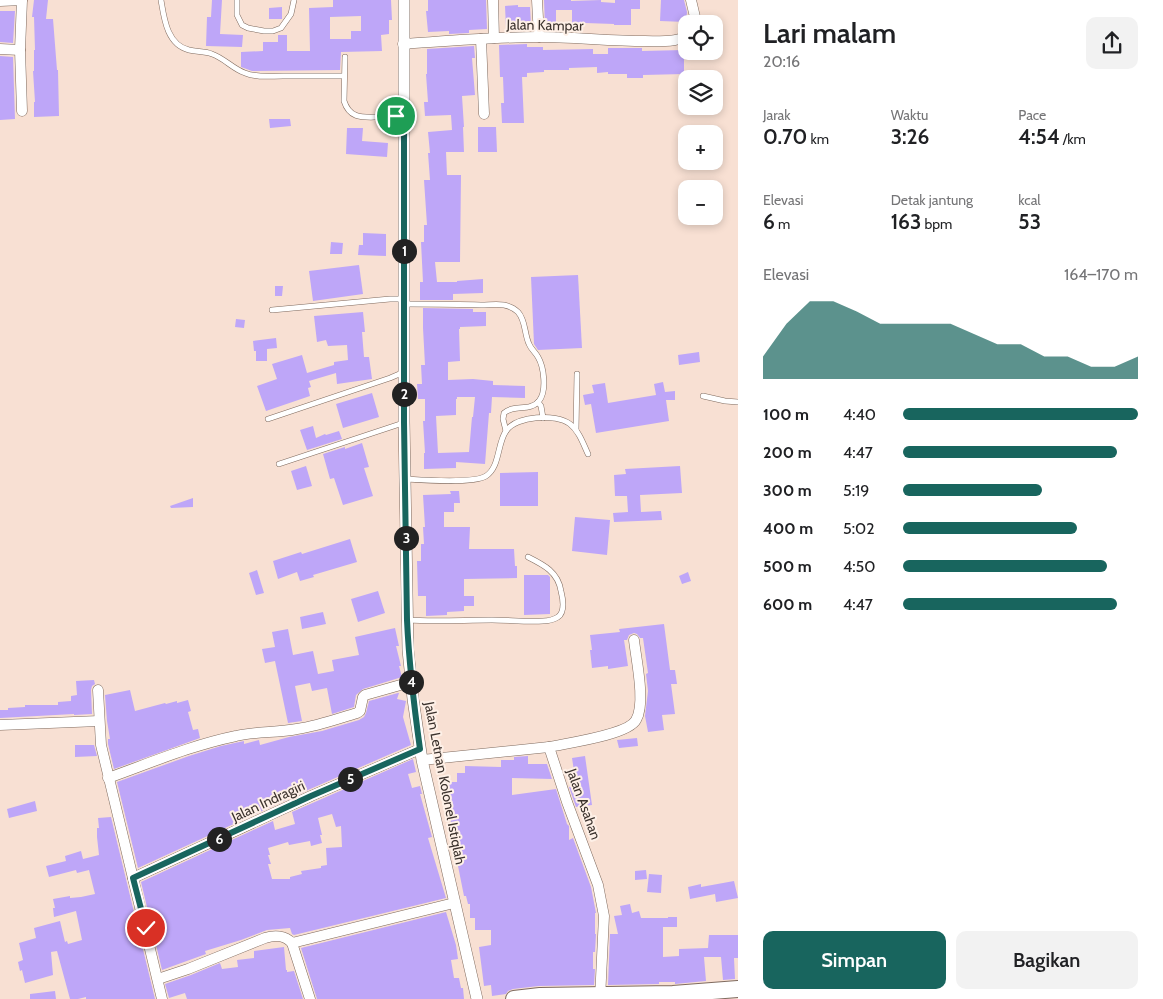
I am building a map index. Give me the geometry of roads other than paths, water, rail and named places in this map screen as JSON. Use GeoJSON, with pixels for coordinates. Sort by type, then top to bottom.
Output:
{"type":"FeatureCollection","features":[{"type":"Feature","properties":{"kind":"highway"},"geometry":{"type":"LineString","coordinates":[[514,999],[540,996],[600,997],[673,994],[738,989]]}},
{"type":"Feature","properties":{"kind":"street"},"geometry":{"type":"LineString","coordinates":[[0,1],[22,0],[20,50],[22,111]]}},
{"type":"Feature","properties":{"kind":"street","name":"Jalan Letnan Kolonel Istiqlah"},"geometry":{"type":"LineString","coordinates":[[404,0],[404,479],[408,650],[421,754],[477,999]]}},
{"type":"Feature","properties":{"kind":"street"},"geometry":{"type":"LineString","coordinates":[[493,0],[494,38]]}},
{"type":"Feature","properties":{"kind":"street"},"geometry":{"type":"LineString","coordinates":[[536,0],[539,37]]}},
{"type":"Feature","properties":{"kind":"street"},"geometry":{"type":"LineString","coordinates":[[691,0],[695,15]]}},
{"type":"Feature","properties":{"kind":"street","name":"Jalan Kampar"},"geometry":{"type":"LineString","coordinates":[[404,44],[539,37],[626,41],[678,39]]}},
{"type":"Feature","properties":{"kind":"street"},"geometry":{"type":"LineString","coordinates":[[481,39],[484,114]]}},
{"type":"Feature","properties":{"kind":"street"},"geometry":{"type":"LineString","coordinates":[[0,49],[20,50]]}},
{"type":"Feature","properties":{"kind":"street"},"geometry":{"type":"LineString","coordinates":[[421,754],[549,747],[614,734],[629,728],[636,721],[640,708],[640,690],[634,640]]}},
{"type":"Feature","properties":{"kind":"street"},"geometry":{"type":"LineString","coordinates":[[108,778],[204,744],[252,732],[300,729],[357,713],[361,710],[365,695],[411,682]]}},
{"type":"Feature","properties":{"kind":"street"},"geometry":{"type":"LineString","coordinates":[[98,690],[100,745],[162,999]]}},
{"type":"Feature","properties":{"kind":"street"},"geometry":{"type":"LineString","coordinates":[[0,725],[99,721]]}},
{"type":"Feature","properties":{"kind":"street","name":"Jalan Asahan"},"geometry":{"type":"LineString","coordinates":[[549,747],[598,885],[604,916],[600,997]]}},
{"type":"Feature","properties":{"kind":"street","name":"Jalan Indragiri"},"geometry":{"type":"LineString","coordinates":[[133,878],[311,796],[421,754]]}},
{"type":"Feature","properties":{"kind":"street"},"geometry":{"type":"LineString","coordinates":[[158,979],[265,938],[274,936],[289,940],[454,903]]}},
{"type":"Feature","properties":{"kind":"street"},"geometry":{"type":"LineString","coordinates":[[289,940],[310,999]]}},
{"type":"Feature","properties":{"kind":"lane"},"geometry":{"type":"LineString","coordinates":[[161,0],[165,21],[171,36],[177,44],[188,50],[202,51],[217,56],[242,72],[256,76],[344,76]]}},
{"type":"Feature","properties":{"kind":"lane"},"geometry":{"type":"LineString","coordinates":[[237,0],[237,15],[242,25],[248,28],[273,31],[282,28],[291,14],[294,0]]}},
{"type":"Feature","properties":{"kind":"lane"},"geometry":{"type":"LineString","coordinates":[[345,57],[344,101],[352,113],[362,118],[404,115]]}},
{"type":"Feature","properties":{"kind":"lane"},"geometry":{"type":"LineString","coordinates":[[272,310],[390,299],[404,302],[495,304],[514,308],[522,319],[529,344],[542,365],[544,389],[538,402],[532,406],[507,410],[504,413],[503,419],[506,431]]}},
{"type":"Feature","properties":{"kind":"lane"},"geometry":{"type":"LineString","coordinates":[[268,419],[390,378],[405,371]]}},
{"type":"Feature","properties":{"kind":"lane"},"geometry":{"type":"LineString","coordinates":[[576,430],[577,374]]}},
{"type":"Feature","properties":{"kind":"lane"},"geometry":{"type":"LineString","coordinates":[[704,396],[738,402]]}},
{"type":"Feature","properties":{"kind":"lane"},"geometry":{"type":"LineString","coordinates":[[538,402],[541,406],[543,418]]}},
{"type":"Feature","properties":{"kind":"lane"},"geometry":{"type":"LineString","coordinates":[[404,479],[471,480],[482,478],[491,472],[506,431],[511,425],[523,420],[543,418],[563,420],[576,430],[588,454]]}},
{"type":"Feature","properties":{"kind":"lane"},"geometry":{"type":"LineString","coordinates":[[279,464],[404,422]]}},
{"type":"Feature","properties":{"kind":"lane"},"geometry":{"type":"LineString","coordinates":[[407,620],[544,621],[555,618],[562,609],[562,593],[558,579],[548,568],[528,557]]}}]}
